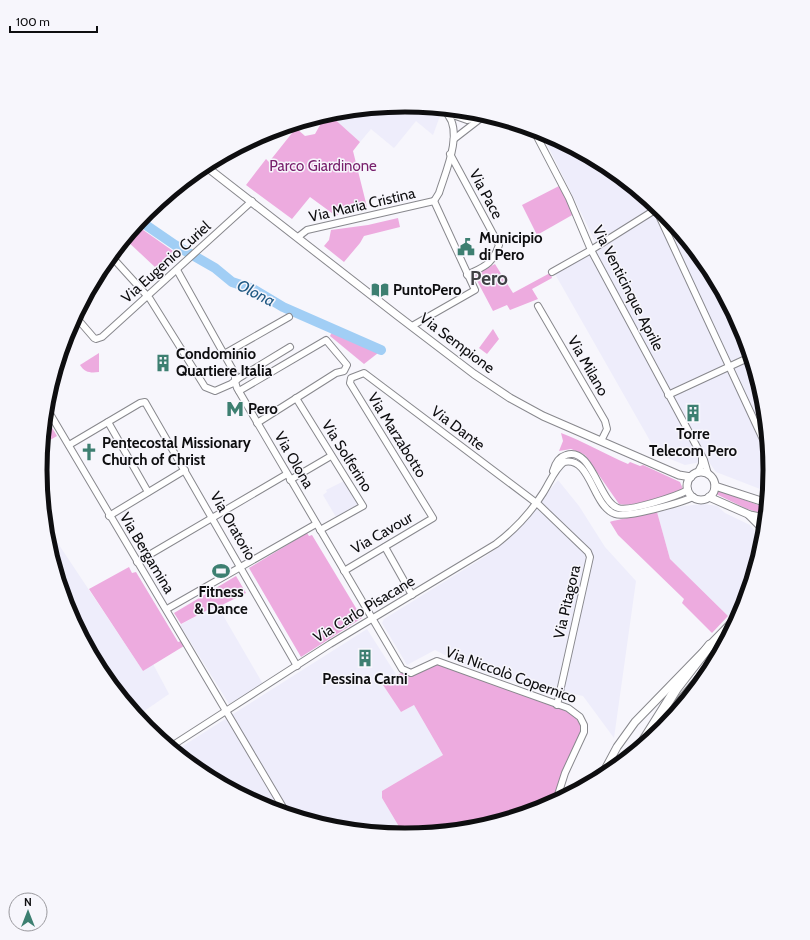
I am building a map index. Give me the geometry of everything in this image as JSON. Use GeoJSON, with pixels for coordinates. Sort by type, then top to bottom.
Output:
{"type":"FeatureCollection","features":[{"type":"Feature","properties":{"kind":"highway"},"geometry":{"type":"LineString","coordinates":[[648,732],[676,689],[710,644]]}},
{"type":"Feature","properties":{"kind":"main road","name":"Via Sempione"},"geometry":{"type":"LineString","coordinates":[[209,170],[470,371],[510,398],[543,416],[679,475],[691,477]]}},
{"type":"Feature","properties":{"kind":"main road"},"geometry":{"type":"LineString","coordinates":[[688,487],[691,477],[698,472],[708,474],[714,480],[714,492],[709,497],[701,500],[693,497]]}},
{"type":"Feature","properties":{"kind":"main road","name":"Via Sempione"},"geometry":{"type":"LineString","coordinates":[[679,475],[693,497]]}},
{"type":"Feature","properties":{"kind":"main road"},"geometry":{"type":"LineString","coordinates":[[715,486],[761,501]]}},
{"type":"Feature","properties":{"kind":"main road"},"geometry":{"type":"LineString","coordinates":[[709,497],[745,513],[760,517]]}},
{"type":"Feature","properties":{"kind":"main road"},"geometry":{"type":"LineString","coordinates":[[745,513],[759,525]]}},
{"type":"Feature","properties":{"kind":"main road"},"geometry":{"type":"LineString","coordinates":[[607,766],[617,746],[634,722],[696,656],[726,628]]}},
{"type":"Feature","properties":{"kind":"street"},"geometry":{"type":"LineString","coordinates":[[448,115],[467,120],[472,119]]}},
{"type":"Feature","properties":{"kind":"street"},"geometry":{"type":"LineString","coordinates":[[412,326],[475,290],[434,202],[439,193],[454,139],[453,125],[448,115]]}},
{"type":"Feature","properties":{"kind":"street"},"geometry":{"type":"LineString","coordinates":[[454,139],[478,120]]}},
{"type":"Feature","properties":{"kind":"street","name":"Via Venticinque Aprile"},"geometry":{"type":"LineString","coordinates":[[537,137],[569,198],[591,250],[702,457],[708,474]]}},
{"type":"Feature","properties":{"kind":"street","name":"Via Pace"},"geometry":{"type":"LineString","coordinates":[[450,154],[498,246],[494,258],[490,263],[467,275]]}},
{"type":"Feature","properties":{"kind":"street","name":"Via Eugenio Curiel"},"geometry":{"type":"LineString","coordinates":[[80,321],[96,339],[102,337],[252,202]]}},
{"type":"Feature","properties":{"kind":"street","name":"Via Maria Cristina"},"geometry":{"type":"LineString","coordinates":[[298,237],[307,230],[434,202]]}},
{"type":"Feature","properties":{"kind":"street"},"geometry":{"type":"LineString","coordinates":[[552,272],[591,250],[652,211]]}},
{"type":"Feature","properties":{"kind":"street"},"geometry":{"type":"LineString","coordinates":[[664,223],[761,435]]}},
{"type":"Feature","properties":{"kind":"street"},"geometry":{"type":"LineString","coordinates":[[115,260],[147,296],[205,387],[215,391],[290,347]]}},
{"type":"Feature","properties":{"kind":"street","name":"Via Olona"},"geometry":{"type":"LineString","coordinates":[[176,270],[236,375],[234,381],[239,391],[372,619]]}},
{"type":"Feature","properties":{"kind":"street","name":"Via Milano"},"geometry":{"type":"LineString","coordinates":[[538,306],[606,421],[607,429],[601,441]]}},
{"type":"Feature","properties":{"kind":"street"},"geometry":{"type":"LineString","coordinates":[[224,354],[289,317]]}},
{"type":"Feature","properties":{"kind":"street"},"geometry":{"type":"LineString","coordinates":[[239,391],[326,340],[345,362],[347,369],[336,373],[257,423]]}},
{"type":"Feature","properties":{"kind":"street"},"geometry":{"type":"LineString","coordinates":[[668,394],[745,359]]}},
{"type":"Feature","properties":{"kind":"street","name":"Via Dante"},"geometry":{"type":"LineString","coordinates":[[364,373],[536,503]]}},
{"type":"Feature","properties":{"kind":"street","name":"Via Marzabotto"},"geometry":{"type":"LineString","coordinates":[[364,373],[351,378],[350,383],[433,518]]}},
{"type":"Feature","properties":{"kind":"street","name":"Via Solferino"},"geometry":{"type":"LineString","coordinates":[[296,398],[363,506],[320,530]]}},
{"type":"Feature","properties":{"kind":"street","name":"Via Oratorio"},"geometry":{"type":"LineString","coordinates":[[108,422],[144,401],[213,518],[297,666]]}},
{"type":"Feature","properties":{"kind":"street","name":"Via Bergamina"},"geometry":{"type":"LineString","coordinates":[[51,416],[109,516],[228,711],[283,806]]}},
{"type":"Feature","properties":{"kind":"street"},"geometry":{"type":"LineString","coordinates":[[68,444],[108,422],[148,492]]}},
{"type":"Feature","properties":{"kind":"street","name":"Via Carlo Pisacane"},"geometry":{"type":"LineString","coordinates":[[175,744],[330,644],[496,544],[506,536],[536,503],[544,492],[553,474],[555,464],[561,457],[567,454],[579,456],[586,462],[612,504],[622,509],[677,496],[688,487]]}},
{"type":"Feature","properties":{"kind":"street"},"geometry":{"type":"LineString","coordinates":[[137,562],[213,518],[331,456]]}},
{"type":"Feature","properties":{"kind":"street"},"geometry":{"type":"LineString","coordinates":[[698,472],[702,464],[702,457]]}},
{"type":"Feature","properties":{"kind":"street","name":"Via Carlo Pisacane"},"geometry":{"type":"LineString","coordinates":[[553,474],[564,462],[576,463],[580,465],[606,508],[613,513],[622,515],[693,497]]}},
{"type":"Feature","properties":{"kind":"street"},"geometry":{"type":"LineString","coordinates":[[109,516],[185,470]]}},
{"type":"Feature","properties":{"kind":"street","name":"Via Pitagora"},"geometry":{"type":"LineString","coordinates":[[536,503],[588,552],[590,557],[557,705]]}},
{"type":"Feature","properties":{"kind":"street","name":"Via Cavour"},"geometry":{"type":"LineString","coordinates":[[344,571],[433,518]]}},
{"type":"Feature","properties":{"kind":"street"},"geometry":{"type":"LineString","coordinates":[[167,609],[316,524]]}},
{"type":"Feature","properties":{"kind":"street"},"geometry":{"type":"LineString","coordinates":[[385,547],[412,595]]}},
{"type":"Feature","properties":{"kind":"street","name":"Via Niccolò Copernico"},"geometry":{"type":"LineString","coordinates":[[372,619],[400,667],[406,672],[414,672],[432,662],[437,661],[578,714],[582,720],[584,729],[582,738],[565,773],[559,793]]}},
{"type":"Feature","properties":{"kind":"shaded area"},"geometry":{"type":"Polygon","coordinates":[[[405,112],[434,114],[440,116],[433,135],[416,121],[394,148],[371,129],[360,142],[335,119],[358,115],[405,112]]]}},
{"type":"Feature","properties":{"kind":"shaded area"},"geometry":{"type":"Polygon","coordinates":[[[545,141],[584,160],[623,186],[658,217],[674,234],[703,271],[736,333],[751,377],[760,423],[763,470],[762,490],[716,472],[709,462],[685,465],[653,452],[654,448],[555,274],[599,249],[545,141]]]}},
{"type":"Feature","properties":{"kind":"shaded area"},"geometry":{"type":"Polygon","coordinates":[[[558,480],[579,506],[605,547],[636,581],[614,738],[583,696],[504,679],[468,667],[435,650],[407,665],[382,623],[384,619],[486,556],[508,540],[558,480]]]}},
{"type":"Feature","properties":{"kind":"shaded area"},"geometry":{"type":"Polygon","coordinates":[[[344,481],[359,504],[336,517],[323,495],[327,492],[326,490],[344,481]]]}},
{"type":"Feature","properties":{"kind":"shaded area"},"geometry":{"type":"Polygon","coordinates":[[[704,504],[717,506],[725,513],[750,525],[757,534],[751,563],[744,585],[735,609],[728,616],[670,559],[657,512],[684,506],[704,504]]]}},
{"type":"Feature","properties":{"kind":"shaded area"},"geometry":{"type":"Polygon","coordinates":[[[53,537],[143,671],[153,664],[169,694],[142,712],[107,669],[74,607],[59,563],[53,537]]]}},
{"type":"Feature","properties":{"kind":"shaded area"},"geometry":{"type":"Polygon","coordinates":[[[217,605],[263,684],[229,704],[180,625],[217,605]]]}},
{"type":"Feature","properties":{"kind":"shaded area"},"geometry":{"type":"Polygon","coordinates":[[[367,629],[397,676],[383,685],[401,712],[414,705],[443,755],[382,791],[382,798],[400,828],[358,825],[312,816],[290,809],[268,801],[226,780],[206,768],[180,748],[367,629]]]}},
{"type":"Feature","properties":{"kind":"green space","name":"Parco Giardinone"},"geometry":{"type":"Polygon","coordinates":[[[335,119],[360,142],[353,151],[367,207],[340,213],[336,216],[310,197],[292,219],[246,185],[266,159],[269,162],[295,129],[297,129],[305,136],[315,134],[320,125],[320,122],[335,119]]]}},
{"type":"Feature","properties":{"kind":"green space"},"geometry":{"type":"Polygon","coordinates":[[[559,186],[574,214],[537,235],[522,205],[559,186]]]}},
{"type":"Feature","properties":{"kind":"green space"},"geometry":{"type":"Polygon","coordinates":[[[398,218],[400,227],[364,236],[344,262],[324,246],[329,240],[331,230],[368,225],[398,218]]]}},
{"type":"Feature","properties":{"kind":"green space"},"geometry":{"type":"Polygon","coordinates":[[[141,229],[173,251],[156,268],[129,243],[141,229]]]}},
{"type":"Feature","properties":{"kind":"green space"},"geometry":{"type":"Polygon","coordinates":[[[495,264],[513,293],[550,273],[552,278],[532,289],[538,299],[510,310],[507,305],[493,311],[474,275],[495,264]]]}},
{"type":"Feature","properties":{"kind":"green space"},"geometry":{"type":"Polygon","coordinates":[[[493,329],[499,339],[487,354],[479,348],[493,329]]]}},
{"type":"Feature","properties":{"kind":"green space"},"geometry":{"type":"Polygon","coordinates":[[[332,332],[378,353],[364,364],[330,336],[332,332]]]}},
{"type":"Feature","properties":{"kind":"green space"},"geometry":{"type":"Polygon","coordinates":[[[99,353],[99,372],[88,372],[82,368],[80,365],[99,353]]]}},
{"type":"Feature","properties":{"kind":"green space"},"geometry":{"type":"Polygon","coordinates":[[[50,424],[57,436],[49,441],[50,424]]]}},
{"type":"Feature","properties":{"kind":"green space"},"geometry":{"type":"Polygon","coordinates":[[[561,433],[628,464],[630,462],[640,466],[643,465],[680,482],[683,489],[680,492],[640,503],[625,505],[619,504],[585,455],[571,449],[559,451],[563,441],[561,433]]]}},
{"type":"Feature","properties":{"kind":"green space"},"geometry":{"type":"Polygon","coordinates":[[[718,490],[761,506],[760,513],[747,509],[716,494],[718,490]]]}},
{"type":"Feature","properties":{"kind":"green space"},"geometry":{"type":"Polygon","coordinates":[[[657,512],[670,559],[728,616],[712,633],[682,603],[684,599],[618,535],[610,522],[657,512]]]}},
{"type":"Feature","properties":{"kind":"green space"},"geometry":{"type":"Polygon","coordinates":[[[307,533],[309,536],[312,535],[362,618],[301,657],[249,568],[307,533]]]}},
{"type":"Feature","properties":{"kind":"green space"},"geometry":{"type":"Polygon","coordinates":[[[129,567],[132,573],[136,572],[178,642],[181,641],[184,646],[143,671],[89,589],[129,567]]]}},
{"type":"Feature","properties":{"kind":"green space"},"geometry":{"type":"Polygon","coordinates":[[[236,576],[246,593],[218,607],[217,605],[181,624],[174,613],[236,576]]]}},
{"type":"Feature","properties":{"kind":"green space"},"geometry":{"type":"Polygon","coordinates":[[[432,662],[572,710],[584,725],[559,793],[542,801],[498,816],[452,825],[400,828],[382,798],[382,791],[443,755],[414,705],[401,712],[383,685],[404,671],[406,672],[432,662]]]}},
{"type":"Feature","properties":{"kind":"waterway","name":"Olona"},"geometry":{"type":"LineString","coordinates":[[145,224],[175,245],[215,268],[232,282],[253,289],[283,307],[381,350]]}},
{"type":"Feature","properties":{"kind":"place","name":"Municipio di Pero"},"geometry":{"type":"Point","coordinates":[466,247]}},
{"type":"Feature","properties":{"kind":"place","name":"PuntoPero"},"geometry":{"type":"Point","coordinates":[380,290]}},
{"type":"Feature","properties":{"kind":"place","name":"Condominio Quartiere Italia"},"geometry":{"type":"Point","coordinates":[163,363]}},
{"type":"Feature","properties":{"kind":"place","name":"Pero"},"geometry":{"type":"Point","coordinates":[235,409]}},
{"type":"Feature","properties":{"kind":"place","name":"Torre Telecom Pero"},"geometry":{"type":"Point","coordinates":[693,413]}},
{"type":"Feature","properties":{"kind":"place","name":"Pentecostal Missionary Church of Christ"},"geometry":{"type":"Point","coordinates":[89,452]}},
{"type":"Feature","properties":{"kind":"place","name":"Fitness & Dance"},"geometry":{"type":"Point","coordinates":[221,571]}},
{"type":"Feature","properties":{"kind":"place","name":"Pessina Carni"},"geometry":{"type":"Point","coordinates":[365,658]}},
{"type":"Feature","properties":{"kind":"district","name":"Pero"},"geometry":{"type":"Point","coordinates":[489,278]}}]}
